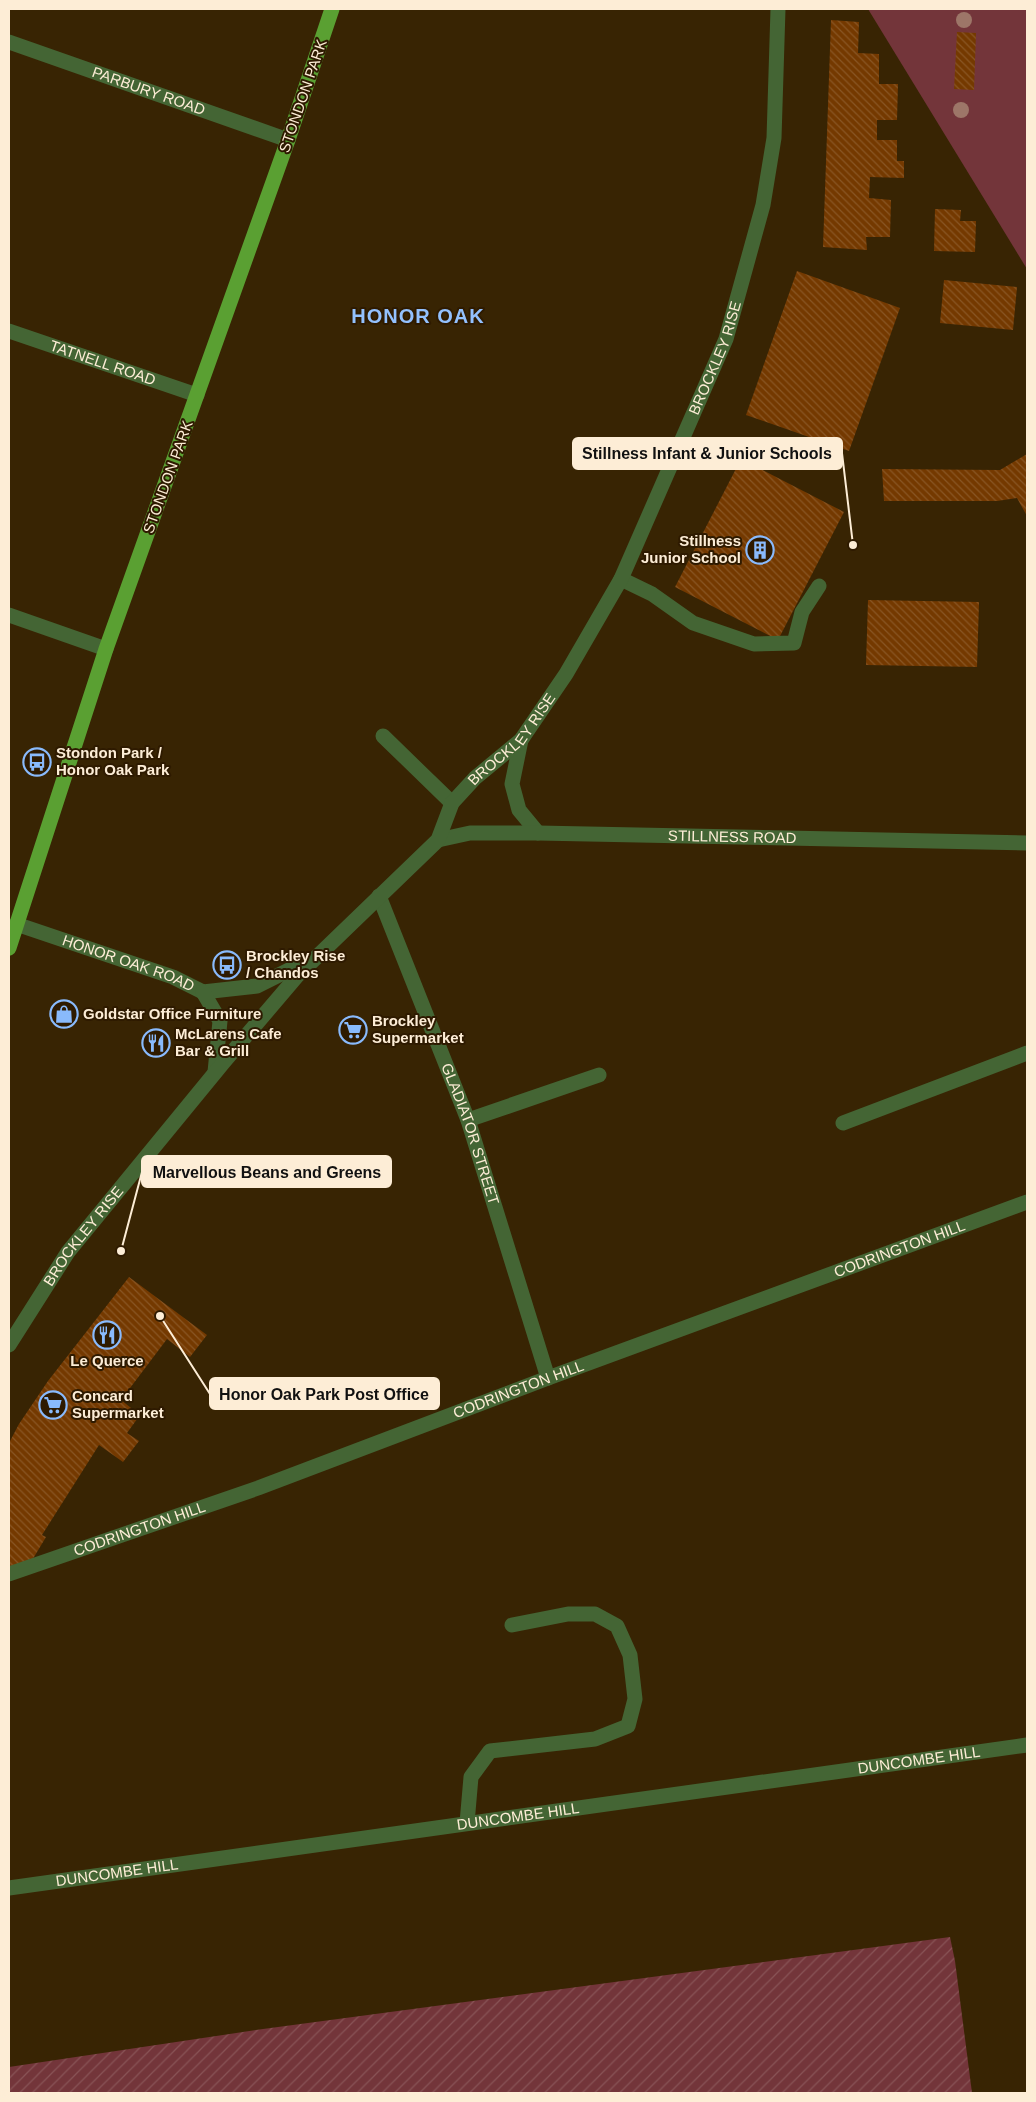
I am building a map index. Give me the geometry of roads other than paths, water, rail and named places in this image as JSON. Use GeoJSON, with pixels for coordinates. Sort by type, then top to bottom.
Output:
{"type":"FeatureCollection","features":[{"type":"Feature","properties":{"kind":"main road","name":"STONDON PARK"},"geometry":{"type":"LineString","coordinates":[[9,948],[12,923],[106,649],[288,140],[332,9]]}},
{"type":"Feature","properties":{"kind":"street","name":"BROCKLEY RISE"},"geometry":{"type":"LineString","coordinates":[[9,1345],[68,1252],[215,1072],[298,975],[438,840],[452,803],[475,778],[521,740],[566,674],[621,579],[726,339],[762,205],[774,138],[778,9]]}},
{"type":"Feature","properties":{"kind":"street","name":"PARBURY ROAD"},"geometry":{"type":"LineString","coordinates":[[9,42],[288,140]]}},
{"type":"Feature","properties":{"kind":"street","name":"TATNELL ROAD"},"geometry":{"type":"LineString","coordinates":[[9,331],[197,395]]}},
{"type":"Feature","properties":{"kind":"street"},"geometry":{"type":"LineString","coordinates":[[621,579],[652,594],[693,622],[754,644],[794,643],[802,612],[819,586]]}},
{"type":"Feature","properties":{"kind":"street"},"geometry":{"type":"LineString","coordinates":[[9,615],[106,649]]}},
{"type":"Feature","properties":{"kind":"street"},"geometry":{"type":"LineString","coordinates":[[383,736],[452,803]]}},
{"type":"Feature","properties":{"kind":"street"},"geometry":{"type":"LineString","coordinates":[[521,740],[512,784],[519,810],[538,833]]}},
{"type":"Feature","properties":{"kind":"street","name":"STILLNESS ROAD"},"geometry":{"type":"LineString","coordinates":[[438,840],[470,833],[538,833],[1027,843]]}},
{"type":"Feature","properties":{"kind":"street","name":"GLADIATOR STREET"},"geometry":{"type":"LineString","coordinates":[[379,896],[468,1120],[548,1378]]}},
{"type":"Feature","properties":{"kind":"street","name":"HONOR OAK ROAD"},"geometry":{"type":"LineString","coordinates":[[12,923],[173,978],[203,992],[257,986],[324,952]]}},
{"type":"Feature","properties":{"kind":"street"},"geometry":{"type":"LineString","coordinates":[[203,992],[220,1021],[215,1072]]}},
{"type":"Feature","properties":{"kind":"street"},"geometry":{"type":"LineString","coordinates":[[843,1123],[1027,1053]]}},
{"type":"Feature","properties":{"kind":"street"},"geometry":{"type":"LineString","coordinates":[[468,1120],[599,1075]]}},
{"type":"Feature","properties":{"kind":"street","name":"CODRINGTON HILL"},"geometry":{"type":"LineString","coordinates":[[9,1574],[258,1488],[548,1378],[1027,1202]]}},
{"type":"Feature","properties":{"kind":"street"},"geometry":{"type":"LineString","coordinates":[[467,1823],[471,1777],[490,1751],[595,1739],[628,1726],[635,1700],[630,1655],[617,1626],[595,1614],[568,1614],[512,1625]]}},
{"type":"Feature","properties":{"kind":"street","name":"DUNCOMBE HILL"},"geometry":{"type":"LineString","coordinates":[[9,1888],[1027,1746]]}},
{"type":"Feature","properties":{"kind":"place","name":"Stillness Infant & Junior Schools"},"geometry":{"type":"Point","coordinates":[853,545]}},
{"type":"Feature","properties":{"kind":"place","name":"Stillness Junior School"},"geometry":{"type":"Point","coordinates":[760,550]}},
{"type":"Feature","properties":{"kind":"place","name":"Stondon Park / Honor Oak Park"},"geometry":{"type":"Point","coordinates":[37,762]}},
{"type":"Feature","properties":{"kind":"place","name":"Brockley Rise / Chandos"},"geometry":{"type":"Point","coordinates":[227,965]}},
{"type":"Feature","properties":{"kind":"place","name":"Goldstar Office Furniture"},"geometry":{"type":"Point","coordinates":[64,1014]}},
{"type":"Feature","properties":{"kind":"place","name":"Brockley Supermarket"},"geometry":{"type":"Point","coordinates":[353,1030]}},
{"type":"Feature","properties":{"kind":"place","name":"McLarens Cafe Bar & Grill"},"geometry":{"type":"Point","coordinates":[156,1043]}},
{"type":"Feature","properties":{"kind":"place","name":"Marvellous Beans and Greens"},"geometry":{"type":"Point","coordinates":[121,1251]}},
{"type":"Feature","properties":{"kind":"place","name":"Honor Oak Park Post Office"},"geometry":{"type":"Point","coordinates":[160,1316]}},
{"type":"Feature","properties":{"kind":"place","name":"Le Querce"},"geometry":{"type":"Point","coordinates":[107,1335]}},
{"type":"Feature","properties":{"kind":"place","name":"Concard Supermarket"},"geometry":{"type":"Point","coordinates":[53,1405]}},
{"type":"Feature","properties":{"kind":"district","name":"HONOR OAK"},"geometry":{"type":"Point","coordinates":[418,316]}}]}
